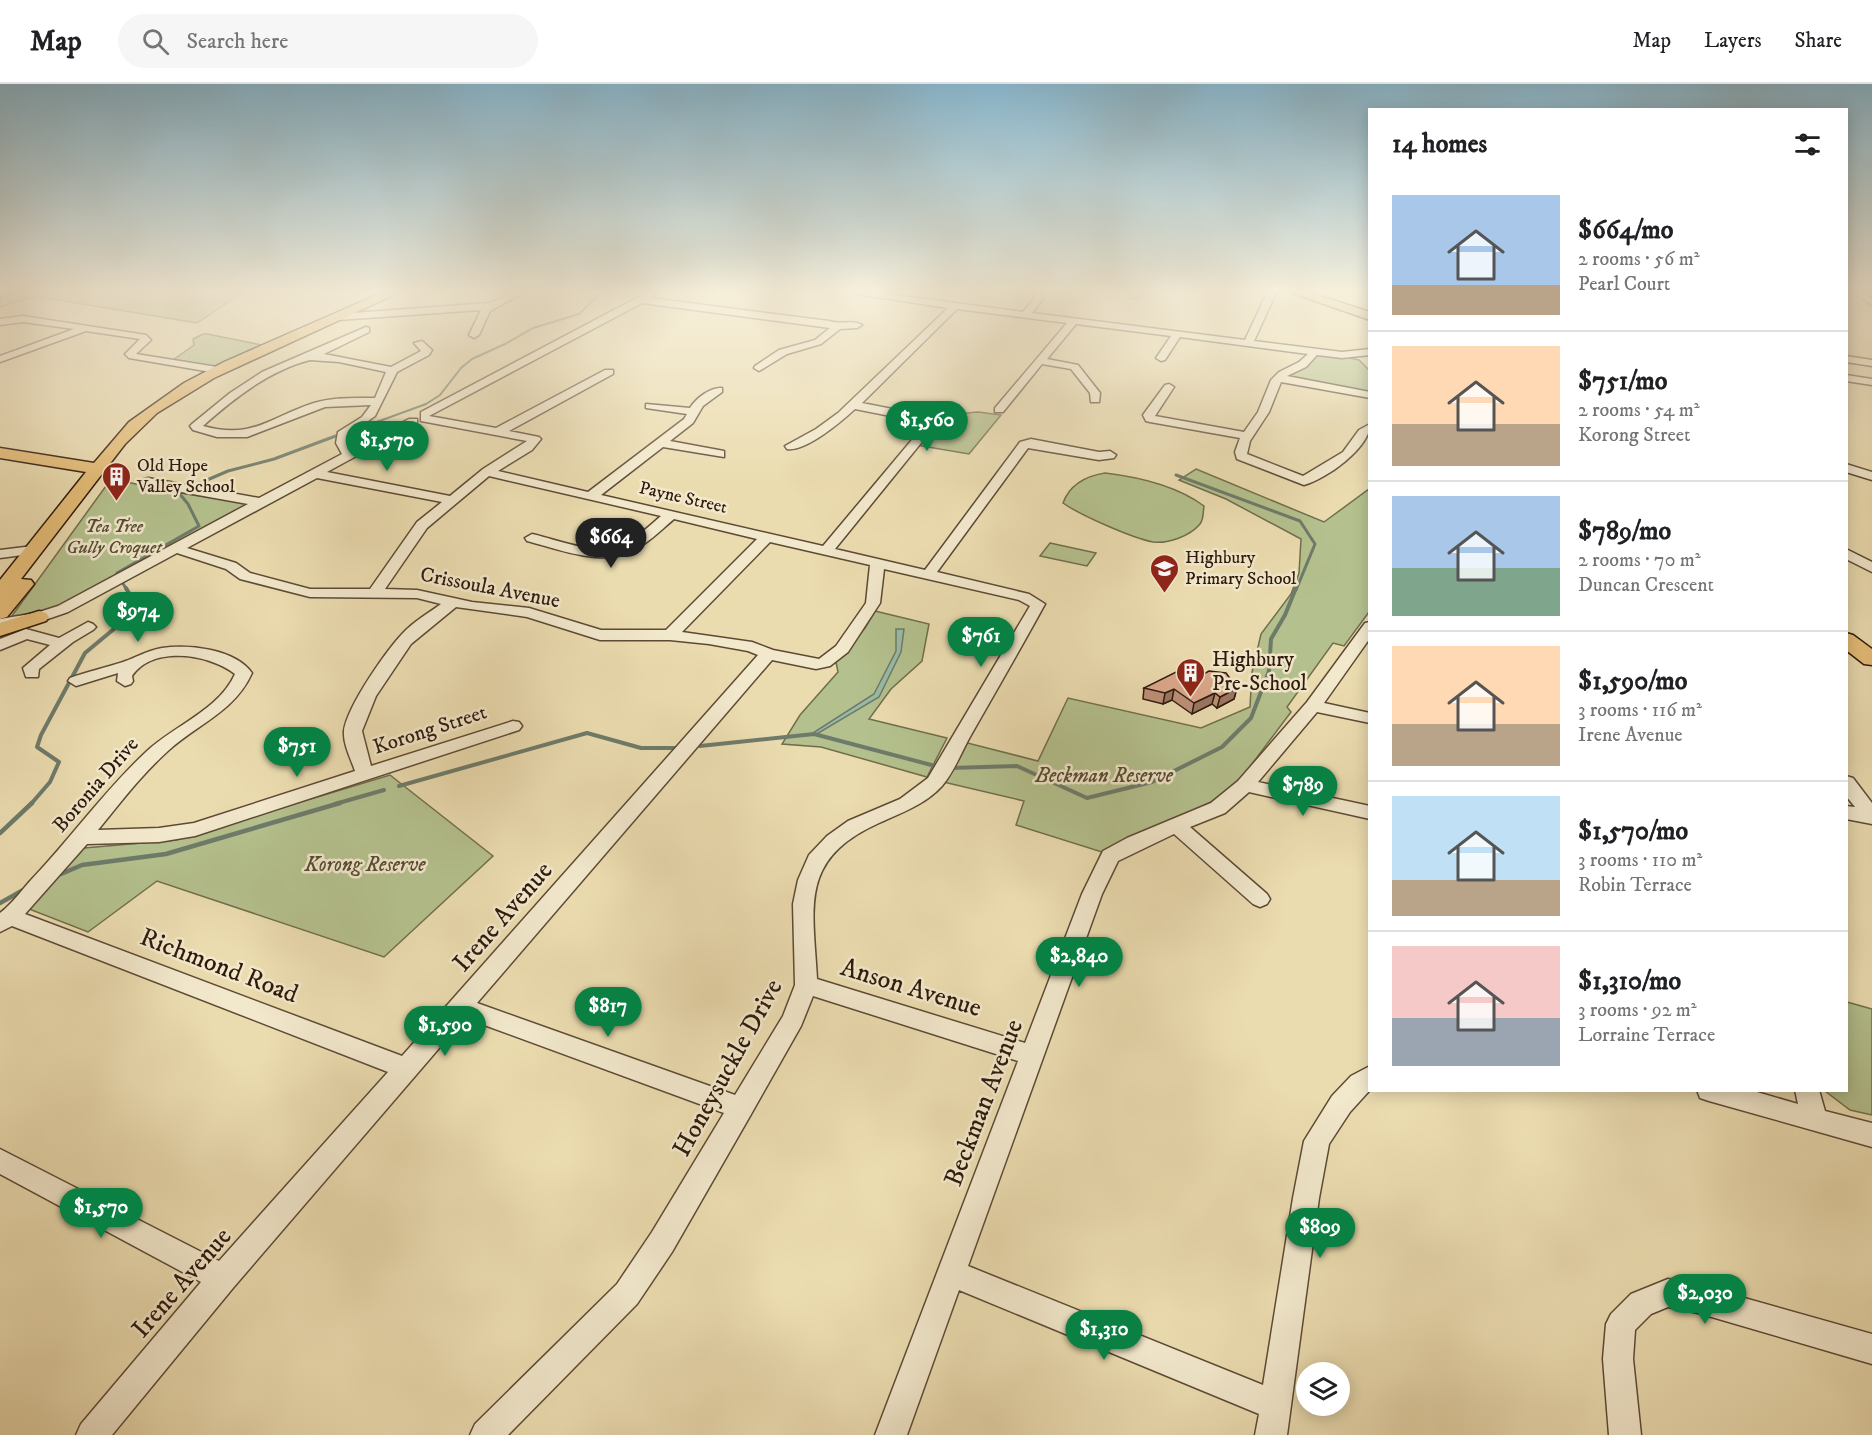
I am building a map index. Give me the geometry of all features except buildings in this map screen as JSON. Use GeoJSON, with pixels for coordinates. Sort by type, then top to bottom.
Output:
{"type":"FeatureCollection","features":[{"type":"Feature","properties":{"kind":"main road"},"geometry":{"type":"LineString","coordinates":[[0,592],[42,549],[90,465],[149,412],[182,389],[249,356]]}},
{"type":"Feature","properties":{"kind":"main road"},"geometry":{"type":"LineString","coordinates":[[0,453],[90,465]]}},
{"type":"Feature","properties":{"kind":"main road"},"geometry":{"type":"LineString","coordinates":[[0,613],[42,549],[90,465]]}},
{"type":"Feature","properties":{"kind":"main road"},"geometry":{"type":"LineString","coordinates":[[0,630],[39,617]]}},
{"type":"Feature","properties":{"kind":"main road"},"geometry":{"type":"LineString","coordinates":[[1848,627],[1872,646]]}},
{"type":"Feature","properties":{"kind":"main road"},"geometry":{"type":"LineString","coordinates":[[1848,641],[1872,659]]}},
{"type":"Feature","properties":{"kind":"street"},"geometry":{"type":"LineString","coordinates":[[134,356],[217,370]]}},
{"type":"Feature","properties":{"kind":"street"},"geometry":{"type":"LineString","coordinates":[[311,356],[392,370],[419,356]]}},
{"type":"Feature","properties":{"kind":"street"},"geometry":{"type":"LineString","coordinates":[[311,356],[261,377],[196,426],[205,431],[247,436],[315,406],[378,401]]}},
{"type":"Feature","properties":{"kind":"street"},"geometry":{"type":"LineString","coordinates":[[0,624],[39,617],[63,609],[537,356]]}},
{"type":"Feature","properties":{"kind":"street"},"geometry":{"type":"LineString","coordinates":[[759,368],[777,356]]}},
{"type":"Feature","properties":{"kind":"street"},"geometry":{"type":"LineString","coordinates":[[791,446],[823,429],[905,356]]}},
{"type":"Feature","properties":{"kind":"street"},"geometry":{"type":"LineString","coordinates":[[999,410],[1045,356]]}},
{"type":"Feature","properties":{"kind":"street"},"geometry":{"type":"LineString","coordinates":[[1311,356],[1307,363],[1278,378],[1264,411],[1241,447],[1241,456],[1304,481],[1347,455],[1368,428]]}},
{"type":"Feature","properties":{"kind":"street"},"geometry":{"type":"LineString","coordinates":[[1848,359],[1872,363]]}},
{"type":"Feature","properties":{"kind":"street"},"geometry":{"type":"LineString","coordinates":[[1041,361],[1074,367],[1095,393],[1095,400]]}},
{"type":"Feature","properties":{"kind":"street"},"geometry":{"type":"LineString","coordinates":[[342,435],[368,417],[392,370]]}},
{"type":"Feature","properties":{"kind":"street"},"geometry":{"type":"LineString","coordinates":[[498,432],[609,372]]}},
{"type":"Feature","properties":{"kind":"street"},"geometry":{"type":"LineString","coordinates":[[1278,378],[1368,394]]}},
{"type":"Feature","properties":{"kind":"street"},"geometry":{"type":"LineString","coordinates":[[1848,378],[1872,382]]}},
{"type":"Feature","properties":{"kind":"street"},"geometry":{"type":"LineString","coordinates":[[1169,387],[1149,415],[1150,419],[1249,436]]}},
{"type":"Feature","properties":{"kind":"street"},"geometry":{"type":"LineString","coordinates":[[592,495],[689,421],[698,404],[718,390]]}},
{"type":"Feature","properties":{"kind":"street"},"geometry":{"type":"LineString","coordinates":[[315,406],[324,393]]}},
{"type":"Feature","properties":{"kind":"street"},"geometry":{"type":"LineString","coordinates":[[826,551],[932,422],[928,418],[852,405]]}},
{"type":"Feature","properties":{"kind":"street"},"geometry":{"type":"LineString","coordinates":[[650,406],[693,412]]}},
{"type":"Feature","properties":{"kind":"street"},"geometry":{"type":"LineString","coordinates":[[374,594],[422,525],[487,472],[528,447],[535,439],[421,418]]}},
{"type":"Feature","properties":{"kind":"street"},"geometry":{"type":"LineString","coordinates":[[342,435],[355,445],[365,447]]}},
{"type":"Feature","properties":{"kind":"street"},"geometry":{"type":"LineString","coordinates":[[342,435],[342,443],[349,456]]}},
{"type":"Feature","properties":{"kind":"street"},"geometry":{"type":"LineString","coordinates":[[660,443],[720,454]]}},
{"type":"Feature","properties":{"kind":"street"},"geometry":{"type":"LineString","coordinates":[[928,575],[1024,445],[1031,443],[1099,456],[1110,455]]}},
{"type":"Feature","properties":{"kind":"street"},"geometry":{"type":"LineString","coordinates":[[1848,469],[1872,476]]}},
{"type":"Feature","properties":{"kind":"street","name":"Payne Street"},"geometry":{"type":"LineString","coordinates":[[487,472],[1037,601]]}},
{"type":"Feature","properties":{"kind":"street"},"geometry":{"type":"LineString","coordinates":[[317,474],[451,500]]}},
{"type":"Feature","properties":{"kind":"street"},"geometry":{"type":"LineString","coordinates":[[148,482],[262,503]]}},
{"type":"Feature","properties":{"kind":"street"},"geometry":{"type":"LineString","coordinates":[[532,538],[598,553],[615,552],[625,549],[672,514]]}},
{"type":"Feature","properties":{"kind":"street"},"geometry":{"type":"LineString","coordinates":[[670,635],[767,537]]}},
{"type":"Feature","properties":{"kind":"street"},"geometry":{"type":"LineString","coordinates":[[0,554],[42,549]]}},
{"type":"Feature","properties":{"kind":"street","name":"Crissoula Avenue"},"geometry":{"type":"LineString","coordinates":[[177,549],[222,562],[245,576],[287,588],[332,595],[417,594],[453,602],[529,612],[600,634],[670,635],[752,647],[768,654],[816,664],[833,658],[842,649],[873,603],[877,563]]}},
{"type":"Feature","properties":{"kind":"street"},"geometry":{"type":"LineString","coordinates":[[1848,554],[1872,568]]}},
{"type":"Feature","properties":{"kind":"street","name":"Honeysuckle Drive"},"geometry":{"type":"LineString","coordinates":[[486,1435],[627,1294],[662,1242],[793,1019],[806,985],[803,904],[808,880],[816,860],[855,826],[907,803],[935,782],[1037,607],[1037,601]]}},
{"type":"Feature","properties":{"kind":"street"},"geometry":{"type":"LineString","coordinates":[[366,775],[354,741],[353,728],[357,716],[395,651],[411,633],[453,602]]}},
{"type":"Feature","properties":{"kind":"street"},"geometry":{"type":"LineString","coordinates":[[32,674],[30,668],[62,643],[88,627]]}},
{"type":"Feature","properties":{"kind":"street"},"geometry":{"type":"LineString","coordinates":[[0,645],[26,634],[62,643]]}},
{"type":"Feature","properties":{"kind":"street","name":"Beckman Avenue"},"geometry":{"type":"LineString","coordinates":[[891,1435],[1092,894],[1110,856],[1134,843],[1218,808],[1245,785],[1313,706],[1366,635]]}},
{"type":"Feature","properties":{"kind":"street","name":"Boronia Drive"},"geometry":{"type":"LineString","coordinates":[[5,920],[81,837],[141,764],[214,710],[240,683],[244,673],[236,664],[194,651],[161,653],[127,674],[106,670],[76,681]]}},
{"type":"Feature","properties":{"kind":"street","name":"Irene Avenue"},"geometry":{"type":"LineString","coordinates":[[92,1435],[223,1278],[408,1069],[768,654]]}},
{"type":"Feature","properties":{"kind":"street"},"geometry":{"type":"LineString","coordinates":[[1313,706],[1368,717]]}},
{"type":"Feature","properties":{"kind":"street","name":"Korong Street"},"geometry":{"type":"LineString","coordinates":[[81,837],[159,835],[195,829],[513,726]]}},
{"type":"Feature","properties":{"kind":"street"},"geometry":{"type":"LineString","coordinates":[[1245,785],[1368,813]]}},
{"type":"Feature","properties":{"kind":"street"},"geometry":{"type":"LineString","coordinates":[[1848,785],[1872,817]]}},
{"type":"Feature","properties":{"kind":"street"},"geometry":{"type":"LineString","coordinates":[[1848,812],[1872,817]]}},
{"type":"Feature","properties":{"kind":"street"},"geometry":{"type":"LineString","coordinates":[[1178,826],[1260,899]]}},
{"type":"Feature","properties":{"kind":"street","name":"Richmond Road"},"geometry":{"type":"LineString","coordinates":[[5,920],[408,1069]]}},
{"type":"Feature","properties":{"kind":"street","name":"Anson Avenue"},"geometry":{"type":"LineString","coordinates":[[806,985],[1033,1056]]}},
{"type":"Feature","properties":{"kind":"street"},"geometry":{"type":"LineString","coordinates":[[462,1007],[741,1108]]}},
{"type":"Feature","properties":{"kind":"street"},"geometry":{"type":"LineString","coordinates":[[1271,1435],[1306,1198],[1317,1141],[1341,1104],[1360,1083],[1368,1078]]}},
{"type":"Feature","properties":{"kind":"street"},"geometry":{"type":"LineString","coordinates":[[1716,1092],[1872,1135]]}},
{"type":"Feature","properties":{"kind":"street"},"geometry":{"type":"LineString","coordinates":[[1808,1092],[1815,1119]]}},
{"type":"Feature","properties":{"kind":"street"},"geometry":{"type":"LineString","coordinates":[[0,1161],[223,1278]]}},
{"type":"Feature","properties":{"kind":"street"},"geometry":{"type":"LineString","coordinates":[[951,1273],[1275,1405]]}},
{"type":"Feature","properties":{"kind":"street"},"geometry":{"type":"LineString","coordinates":[[1626,1435],[1618,1359],[1621,1324],[1641,1304],[1668,1293],[1698,1299],[1872,1349]]}},
{"type":"Feature","properties":{"kind":"green space"},"geometry":{"type":"Polygon","coordinates":[[[179,356],[238,356],[214,367],[173,360],[179,356]]]}},
{"type":"Feature","properties":{"kind":"green space"},"geometry":{"type":"Polygon","coordinates":[[[1310,356],[1341,356],[1359,360],[1368,369],[1368,392],[1283,375],[1310,356]]]}},
{"type":"Feature","properties":{"kind":"green space"},"geometry":{"type":"Polygon","coordinates":[[[978,412],[1001,415],[969,454],[916,445],[930,427],[941,418],[978,412]]]}},
{"type":"Feature","properties":{"kind":"green space","name":"Beckman Reserve"},"geometry":{"type":"Polygon","coordinates":[[[1196,469],[1324,522],[1368,490],[1368,613],[1344,646],[1333,643],[1287,707],[1291,712],[1240,780],[1211,802],[1105,853],[1016,825],[1024,801],[939,781],[960,741],[1038,761],[1068,698],[1201,728],[1250,707],[1252,672],[1261,634],[1291,594],[1299,573],[1301,539],[1226,499],[1179,480],[1196,469]]]}},
{"type":"Feature","properties":{"kind":"green space"},"geometry":{"type":"Polygon","coordinates":[[[1105,473],[1144,480],[1182,493],[1204,506],[1201,522],[1191,532],[1178,538],[1165,542],[1153,542],[1106,526],[1063,503],[1074,486],[1091,476],[1105,473]]]}},
{"type":"Feature","properties":{"kind":"green space","name":"Tea Tree Gully Croquet"},"geometry":{"type":"Polygon","coordinates":[[[111,479],[186,494],[243,502],[248,506],[61,606],[9,620],[111,479]]]}},
{"type":"Feature","properties":{"kind":"green space"},"geometry":{"type":"Polygon","coordinates":[[[1050,543],[1096,553],[1087,566],[1040,556],[1050,543]]]}},
{"type":"Feature","properties":{"kind":"green space"},"geometry":{"type":"Polygon","coordinates":[[[875,611],[929,624],[922,661],[891,689],[869,719],[947,738],[927,777],[821,747],[782,744],[800,715],[838,672],[836,662],[865,628],[875,611]]]}},
{"type":"Feature","properties":{"kind":"green space","name":"Korong Reserve"},"geometry":{"type":"Polygon","coordinates":[[[390,775],[493,856],[384,957],[157,881],[88,932],[29,909],[84,848],[176,840],[390,775]]]}},
{"type":"Feature","properties":{"kind":"green space"},"geometry":{"type":"Polygon","coordinates":[[[1848,1002],[1872,1009],[1872,1115],[1850,1110],[1826,1092],[1848,1092],[1848,1002]]]}},
{"type":"Feature","properties":{"kind":"shaded area"},"geometry":{"type":"Polygon","coordinates":[[[896,629],[904,629],[901,652],[879,697],[815,735],[813,733],[874,694],[896,651],[896,629]]]}},
{"type":"Feature","properties":{"kind":"waterway"},"geometry":{"type":"LineString","coordinates":[[374,423],[426,404],[440,395],[461,368],[478,356]]}},
{"type":"Feature","properties":{"kind":"waterway"},"geometry":{"type":"LineString","coordinates":[[353,430],[379,422]]}},
{"type":"Feature","properties":{"kind":"waterway"},"geometry":{"type":"LineString","coordinates":[[193,486],[228,471],[274,459],[341,434]]}},
{"type":"Feature","properties":{"kind":"waterway"},"geometry":{"type":"LineString","coordinates":[[1176,475],[1300,521],[1315,544],[1296,590]]}},
{"type":"Feature","properties":{"kind":"waterway"},"geometry":{"type":"LineString","coordinates":[[118,575],[117,573],[199,526],[188,504],[179,493]]}},
{"type":"Feature","properties":{"kind":"waterway"},"geometry":{"type":"LineString","coordinates":[[122,582],[127,590]]}},
{"type":"Feature","properties":{"kind":"waterway"},"geometry":{"type":"LineString","coordinates":[[31,804],[50,782],[59,762],[37,747],[41,735],[85,653],[138,609],[126,588]]}},
{"type":"Feature","properties":{"kind":"waterway"},"geometry":{"type":"LineString","coordinates":[[950,768],[1017,766],[1087,798],[1152,782],[1222,747],[1251,718],[1269,671],[1271,639],[1285,615],[1296,588]]}},
{"type":"Feature","properties":{"kind":"waterway"},"geometry":{"type":"LineString","coordinates":[[399,786],[587,733],[641,748],[676,748]]}},
{"type":"Feature","properties":{"kind":"waterway"},"geometry":{"type":"LineString","coordinates":[[700,746],[814,734],[939,767]]}},
{"type":"Feature","properties":{"kind":"waterway"},"geometry":{"type":"LineString","coordinates":[[335,804],[384,790]]}},
{"type":"Feature","properties":{"kind":"waterway"},"geometry":{"type":"LineString","coordinates":[[61,874],[82,865],[166,854],[340,803]]}},
{"type":"Feature","properties":{"kind":"waterway"},"geometry":{"type":"LineString","coordinates":[[0,833],[31,804]]}},
{"type":"Feature","properties":{"kind":"waterway"},"geometry":{"type":"LineString","coordinates":[[0,903],[25,889]]}},
{"type":"Feature","properties":{"kind":"place","name":"Old Hope Valley School"},"geometry":{"type":"Point","coordinates":[116,502]}},
{"type":"Feature","properties":{"kind":"place","name":"Highbury Primary School"},"geometry":{"type":"Point","coordinates":[1164,594]}},
{"type":"Feature","properties":{"kind":"place","name":"Highbury Pre-School"},"geometry":{"type":"Point","coordinates":[1191,698]}}]}
